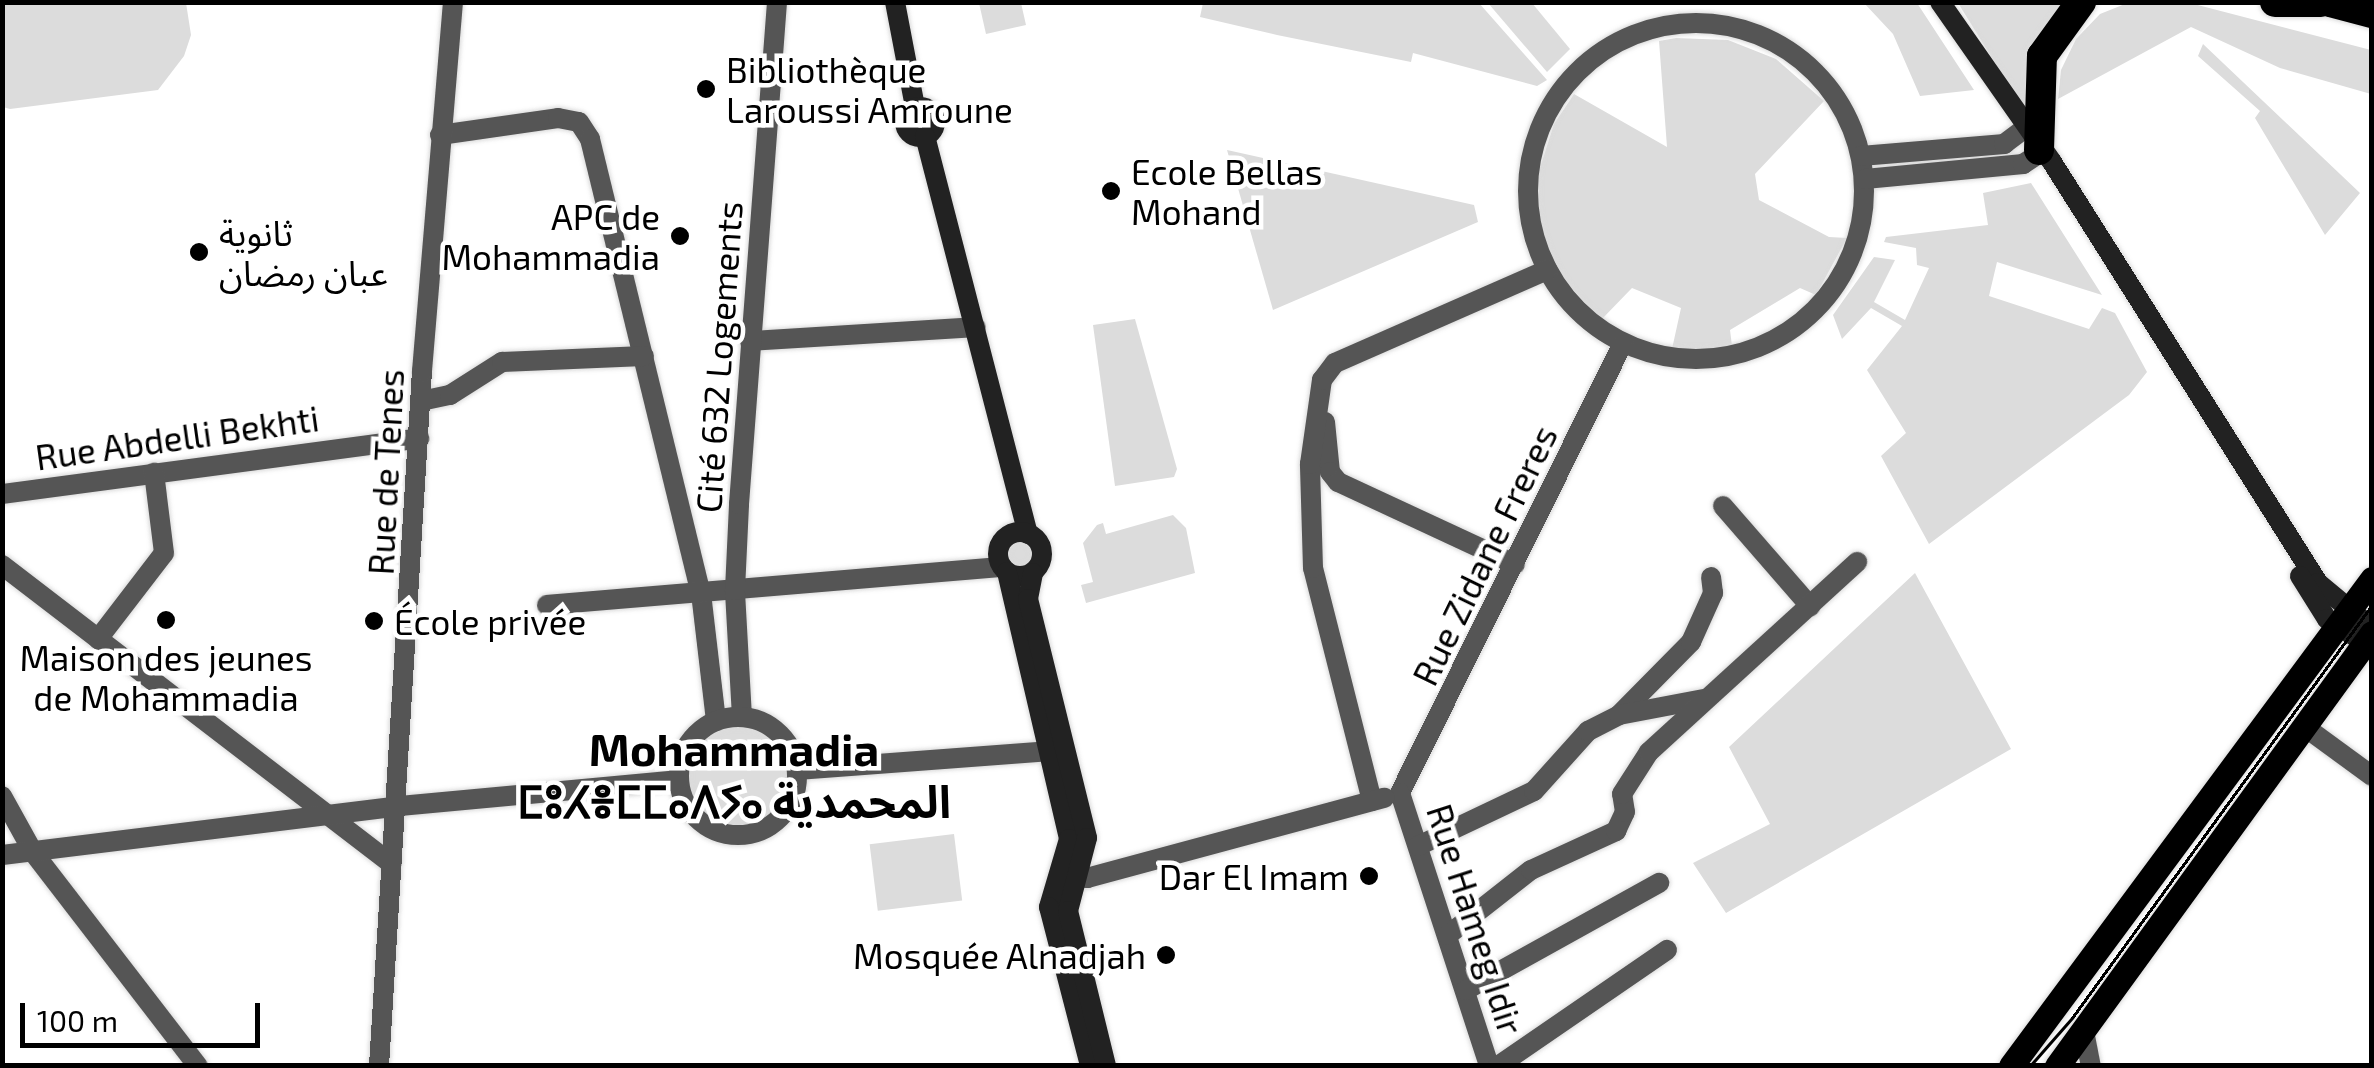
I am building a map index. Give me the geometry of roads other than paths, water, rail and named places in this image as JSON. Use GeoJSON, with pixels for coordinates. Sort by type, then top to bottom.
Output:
{"type":"FeatureCollection","features":[{"type":"Feature","properties":{"kind":"highway"},"geometry":{"type":"LineString","coordinates":[[2034,144],[2042,56],[2080,2]]}},
{"type":"Feature","properties":{"kind":"highway"},"geometry":{"type":"LineString","coordinates":[[2275,2],[2321,2]]}},
{"type":"Feature","properties":{"kind":"highway"},"geometry":{"type":"LineString","coordinates":[[2330,2],[2372,14]]}},
{"type":"Feature","properties":{"kind":"main road"},"geometry":{"type":"LineString","coordinates":[[2011,1066],[2372,579]]}},
{"type":"Feature","properties":{"kind":"main road"},"geometry":{"type":"LineString","coordinates":[[2057,1065],[2369,634]]}},
{"type":"Feature","properties":{"kind":"main road"},"geometry":{"type":"LineString","coordinates":[[2057,1065],[2080,1066]]}},
{"type":"Feature","properties":{"kind":"street","name":"Rue de Tenes"},"geometry":{"type":"LineString","coordinates":[[379,1066],[421,401],[453,2]]}},
{"type":"Feature","properties":{"kind":"street","name":"Cité 632 Logements"},"geometry":{"type":"LineString","coordinates":[[742,717],[735,590],[777,2]]}},
{"type":"Feature","properties":{"kind":"street"},"geometry":{"type":"LineString","coordinates":[[895,2],[915,107],[906,126],[925,136],[1028,534],[1042,549],[1032,573],[1028,600],[1057,750],[1069,840],[1070,928],[1106,1066]]}},
{"type":"Feature","properties":{"kind":"street"},"geometry":{"type":"LineString","coordinates":[[1940,2],[2156,340],[2318,583],[2343,618],[2369,634]]}},
{"type":"Feature","properties":{"kind":"street"},"geometry":{"type":"LineString","coordinates":[[1711,24],[1787,49],[1840,102],[1861,156],[1864,179],[1859,236],[1841,278],[1813,312],[1780,337],[1702,360],[1623,343],[1592,324],[1547,270],[1528,194],[1545,117],[1597,56],[1632,36],[1711,24]]}},
{"type":"Feature","properties":{"kind":"street"},"geometry":{"type":"LineString","coordinates":[[440,135],[558,118],[579,122],[595,157],[701,593],[716,721]]}},
{"type":"Feature","properties":{"kind":"street"},"geometry":{"type":"LineString","coordinates":[[1861,156],[2034,144]]}},
{"type":"Feature","properties":{"kind":"street"},"geometry":{"type":"LineString","coordinates":[[1864,179],[2023,164],[2034,144]]}},
{"type":"Feature","properties":{"kind":"street"},"geometry":{"type":"LineString","coordinates":[[1372,801],[1313,568],[1310,464],[1322,380],[1336,363],[1547,270]]}},
{"type":"Feature","properties":{"kind":"street"},"geometry":{"type":"LineString","coordinates":[[750,341],[976,327]]}},
{"type":"Feature","properties":{"kind":"street","name":"Rue Zidane Freres"},"geometry":{"type":"LineString","coordinates":[[1400,793],[1623,343]]}},
{"type":"Feature","properties":{"kind":"street"},"geometry":{"type":"LineString","coordinates":[[421,401],[450,395],[502,362],[644,356]]}},
{"type":"Feature","properties":{"kind":"street"},"geometry":{"type":"LineString","coordinates":[[1322,380],[1327,458],[1338,482],[1515,564]]}},
{"type":"Feature","properties":{"kind":"street","name":"Rue Abdelli Bekhti"},"geometry":{"type":"LineString","coordinates":[[2,494],[420,438]]}},
{"type":"Feature","properties":{"kind":"street"},"geometry":{"type":"LineString","coordinates":[[98,639],[164,553],[154,473]]}},
{"type":"Feature","properties":{"kind":"street"},"geometry":{"type":"LineString","coordinates":[[1723,506],[1810,606]]}},
{"type":"Feature","properties":{"kind":"street"},"geometry":{"type":"LineString","coordinates":[[1028,534],[1003,540],[1004,570],[1057,750]]}},
{"type":"Feature","properties":{"kind":"street"},"geometry":{"type":"LineString","coordinates":[[1448,935],[1532,870],[1616,830],[1631,775],[1704,699],[1857,562]]}},
{"type":"Feature","properties":{"kind":"street"},"geometry":{"type":"LineString","coordinates":[[2,566],[392,864]]}},
{"type":"Feature","properties":{"kind":"street"},"geometry":{"type":"LineString","coordinates":[[547,605],[1004,570],[1032,573]]}},
{"type":"Feature","properties":{"kind":"street"},"geometry":{"type":"LineString","coordinates":[[1418,846],[1534,791],[1568,747],[1619,715],[1691,642],[1713,592],[1711,577]]}},
{"type":"Feature","properties":{"kind":"street"},"geometry":{"type":"LineString","coordinates":[[1619,715],[1704,699]]}},
{"type":"Feature","properties":{"kind":"street"},"geometry":{"type":"LineString","coordinates":[[742,717],[773,728],[797,770],[796,789],[776,820],[742,835],[724,833],[692,814],[678,780],[686,747],[716,721],[742,717]]}},
{"type":"Feature","properties":{"kind":"street"},"geometry":{"type":"LineString","coordinates":[[2305,727],[2372,776]]}},
{"type":"Feature","properties":{"kind":"street"},"geometry":{"type":"LineString","coordinates":[[797,770],[1057,750]]}},
{"type":"Feature","properties":{"kind":"street"},"geometry":{"type":"LineString","coordinates":[[2,855],[398,806],[678,780]]}},
{"type":"Feature","properties":{"kind":"street"},"geometry":{"type":"LineString","coordinates":[[1069,875],[1400,793]]}},
{"type":"Feature","properties":{"kind":"street","name":"Rue Hameg Idir"},"geometry":{"type":"LineString","coordinates":[[1400,793],[1489,1066]]}},
{"type":"Feature","properties":{"kind":"street"},"geometry":{"type":"LineString","coordinates":[[2,796],[34,852],[198,1066]]}},
{"type":"Feature","properties":{"kind":"street"},"geometry":{"type":"LineString","coordinates":[[1069,875],[1050,917],[1090,1066]]}},
{"type":"Feature","properties":{"kind":"street"},"geometry":{"type":"LineString","coordinates":[[1466,990],[1659,883]]}},
{"type":"Feature","properties":{"kind":"street"},"geometry":{"type":"LineString","coordinates":[[1498,1066],[1667,950]]}},
{"type":"Feature","properties":{"kind":"street"},"geometry":{"type":"LineString","coordinates":[[2084,1030],[2091,1066]]}},
{"type":"Feature","properties":{"kind":"tram line"},"geometry":{"type":"LineString","coordinates":[[2030,1066],[2072,1018],[2372,605]]}},
{"type":"Feature","properties":{"kind":"place","name":"Bibliothèque Laroussi Amroune"},"geometry":{"type":"Point","coordinates":[706,89]}},
{"type":"Feature","properties":{"kind":"place","name":"Ecole Bellas Mohand"},"geometry":{"type":"Point","coordinates":[1111,191]}},
{"type":"Feature","properties":{"kind":"place","name":"APC de Mohammadia"},"geometry":{"type":"Point","coordinates":[680,236]}},
{"type":"Feature","properties":{"kind":"place","name":"ثانوية عبان رمضان"},"geometry":{"type":"Point","coordinates":[199,252]}},
{"type":"Feature","properties":{"kind":"place","name":"Maison des jeunes de Mohammadia"},"geometry":{"type":"Point","coordinates":[166,620]}},
{"type":"Feature","properties":{"kind":"place","name":"École privée"},"geometry":{"type":"Point","coordinates":[374,621]}},
{"type":"Feature","properties":{"kind":"place","name":"Dar El Imam"},"geometry":{"type":"Point","coordinates":[1369,876]}},
{"type":"Feature","properties":{"kind":"place","name":"Mosquée Alnadjah"},"geometry":{"type":"Point","coordinates":[1166,955]}},
{"type":"Feature","properties":{"kind":"district","name":"Mohammadia ⵎⵓⵃⴻⵎⵎⴰⴷⵢⴰ المحمدية"},"geometry":{"type":"Point","coordinates":[734,775]}}]}
